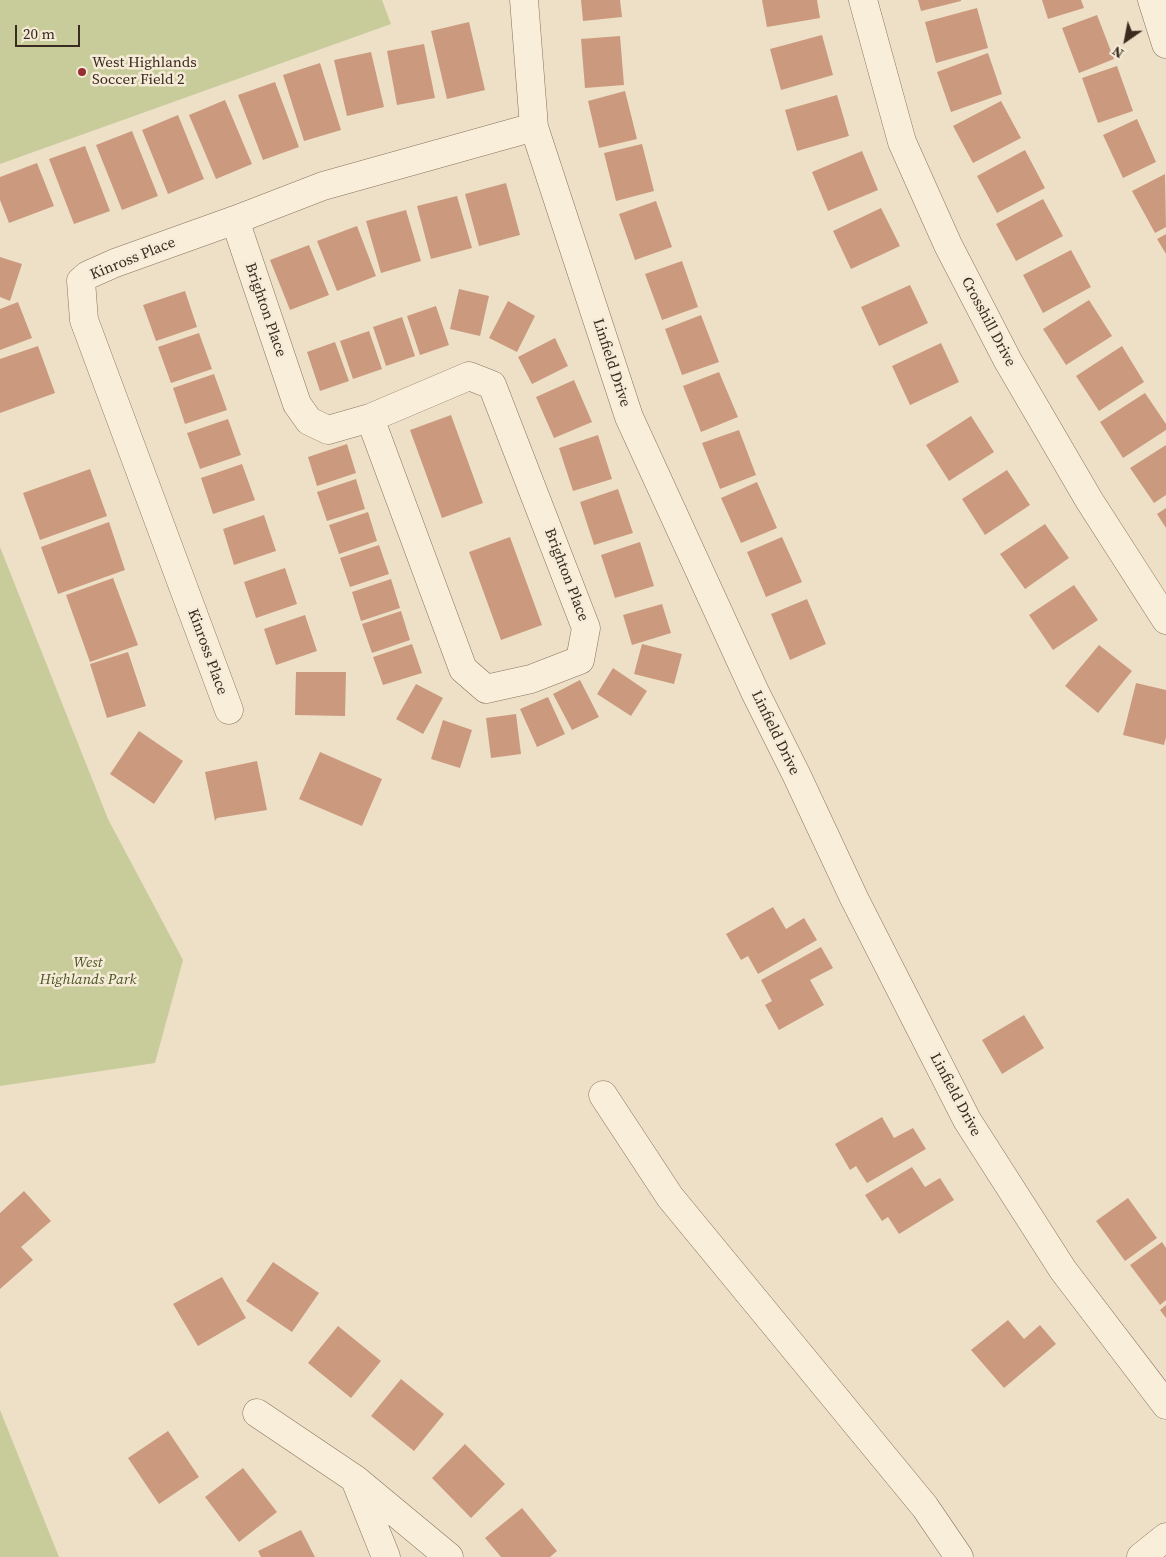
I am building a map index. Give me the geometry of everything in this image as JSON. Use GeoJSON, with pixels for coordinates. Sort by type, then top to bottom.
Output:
{"type":"FeatureCollection","features":[{"type":"Feature","properties":{"kind":"street","name":"Linfield Drive"},"geometry":{"type":"LineString","coordinates":[[524,0],[534,127],[629,417],[755,692],[854,898],[967,1120],[1063,1270],[1166,1405]]}},
{"type":"Feature","properties":{"kind":"street","name":"Crosshill Drive"},"geometry":{"type":"LineString","coordinates":[[863,0],[902,142],[948,245],[1008,362],[1089,500],[1166,620]]}},
{"type":"Feature","properties":{"kind":"street"},"geometry":{"type":"LineString","coordinates":[[1152,0],[1166,44]]}},
{"type":"Feature","properties":{"kind":"street","name":"Kinross Place"},"geometry":{"type":"LineString","coordinates":[[229,710],[84,320],[81,282],[88,275],[115,263],[323,186],[534,127]]}},
{"type":"Feature","properties":{"kind":"street","name":"Brighton Place"},"geometry":{"type":"LineString","coordinates":[[235,220],[297,404],[309,421],[328,430],[370,418],[469,376],[492,385],[586,628],[580,660],[531,679],[486,689],[463,669],[370,418]]}},
{"type":"Feature","properties":{"kind":"street"},"geometry":{"type":"LineString","coordinates":[[602,1095],[670,1197],[925,1507],[959,1557]]}},
{"type":"Feature","properties":{"kind":"street"},"geometry":{"type":"LineString","coordinates":[[257,1413],[355,1479],[449,1557]]}},
{"type":"Feature","properties":{"kind":"street"},"geometry":{"type":"LineString","coordinates":[[355,1479],[386,1557]]}},
{"type":"Feature","properties":{"kind":"street"},"geometry":{"type":"LineString","coordinates":[[1141,1557],[1166,1537]]}},
{"type":"Feature","properties":{"kind":"green space","name":"West Highlands Soccer Field 2"},"geometry":{"type":"Polygon","coordinates":[[[0,0],[382,0],[391,24],[0,164],[0,0]]]}},
{"type":"Feature","properties":{"kind":"green space","name":"West Highlands Park"},"geometry":{"type":"Polygon","coordinates":[[[0,547],[108,819],[183,960],[155,1063],[0,1086],[0,547]]]}},
{"type":"Feature","properties":{"kind":"green space"},"geometry":{"type":"Polygon","coordinates":[[[0,1410],[59,1557],[0,1557],[0,1410]]]}},
{"type":"Feature","properties":{"kind":"building"},"geometry":{"type":"Polygon","coordinates":[[[581,0],[620,0],[622,17],[583,21],[581,0]]]}},
{"type":"Feature","properties":{"kind":"building"},"geometry":{"type":"Polygon","coordinates":[[[762,0],[817,0],[820,18],[767,27],[762,0]]]}},
{"type":"Feature","properties":{"kind":"building"},"geometry":{"type":"Polygon","coordinates":[[[918,0],[961,0],[961,1],[921,11],[918,0]]]}},
{"type":"Feature","properties":{"kind":"building"},"geometry":{"type":"Polygon","coordinates":[[[1042,0],[1081,0],[1084,8],[1048,19],[1042,0]]]}},
{"type":"Feature","properties":{"kind":"building"},"geometry":{"type":"Polygon","coordinates":[[[977,8],[988,48],[936,63],[925,22],[977,8]]]}},
{"type":"Feature","properties":{"kind":"building"},"geometry":{"type":"Polygon","coordinates":[[[1097,15],[1114,59],[1079,73],[1062,28],[1097,15]]]}},
{"type":"Feature","properties":{"kind":"building"},"geometry":{"type":"Polygon","coordinates":[[[469,22],[485,90],[447,99],[431,31],[469,22]]]}},
{"type":"Feature","properties":{"kind":"building"},"geometry":{"type":"Polygon","coordinates":[[[822,35],[833,75],[781,90],[770,49],[822,35]]]}},
{"type":"Feature","properties":{"kind":"building"},"geometry":{"type":"Polygon","coordinates":[[[620,36],[624,85],[585,88],[581,39],[620,36]]]}},
{"type":"Feature","properties":{"kind":"building"},"geometry":{"type":"Polygon","coordinates":[[[424,44],[435,98],[397,105],[387,51],[424,44]]]}},
{"type":"Feature","properties":{"kind":"building"},"geometry":{"type":"Polygon","coordinates":[[[371,52],[384,107],[347,116],[334,60],[371,52]]]}},
{"type":"Feature","properties":{"kind":"building"},"geometry":{"type":"Polygon","coordinates":[[[988,53],[1002,94],[951,112],[937,72],[988,53]]]}},
{"type":"Feature","properties":{"kind":"building"},"geometry":{"type":"Polygon","coordinates":[[[320,63],[341,130],[304,141],[283,75],[320,63]]]}},
{"type":"Feature","properties":{"kind":"building"},"geometry":{"type":"Polygon","coordinates":[[[1117,66],[1133,111],[1098,123],[1082,78],[1117,66]]]}},
{"type":"Feature","properties":{"kind":"building"},"geometry":{"type":"Polygon","coordinates":[[[275,82],[299,147],[263,160],[238,95],[275,82]]]}},
{"type":"Feature","properties":{"kind":"building"},"geometry":{"type":"Polygon","coordinates":[[[625,91],[637,139],[599,148],[588,101],[625,91]]]}},
{"type":"Feature","properties":{"kind":"building"},"geometry":{"type":"Polygon","coordinates":[[[837,95],[849,136],[797,151],[785,110],[837,95]]]}},
{"type":"Feature","properties":{"kind":"building"},"geometry":{"type":"Polygon","coordinates":[[[225,100],[252,164],[216,179],[189,115],[225,100]]]}},
{"type":"Feature","properties":{"kind":"building"},"geometry":{"type":"Polygon","coordinates":[[[1001,101],[1021,138],[973,163],[953,126],[1001,101]]]}},
{"type":"Feature","properties":{"kind":"building"},"geometry":{"type":"Polygon","coordinates":[[[178,115],[204,179],[168,194],[142,130],[178,115]]]}},
{"type":"Feature","properties":{"kind":"building"},"geometry":{"type":"Polygon","coordinates":[[[1137,119],[1156,162],[1123,178],[1103,135],[1137,119]]]}},
{"type":"Feature","properties":{"kind":"building"},"geometry":{"type":"Polygon","coordinates":[[[132,131],[158,196],[122,210],[96,145],[132,131]]]}},
{"type":"Feature","properties":{"kind":"building"},"geometry":{"type":"Polygon","coordinates":[[[642,144],[654,191],[616,201],[604,153],[642,144]]]}},
{"type":"Feature","properties":{"kind":"building"},"geometry":{"type":"Polygon","coordinates":[[[85,146],[110,211],[74,224],[49,159],[85,146]]]}},
{"type":"Feature","properties":{"kind":"building"},"geometry":{"type":"Polygon","coordinates":[[[1025,150],[1045,188],[997,213],[977,176],[1025,150]]]}},
{"type":"Feature","properties":{"kind":"building"},"geometry":{"type":"Polygon","coordinates":[[[862,151],[878,190],[828,211],[812,172],[862,151]]]}},
{"type":"Feature","properties":{"kind":"building"},"geometry":{"type":"Polygon","coordinates":[[[37,163],[54,206],[9,223],[0,200],[0,177],[37,163]]]}},
{"type":"Feature","properties":{"kind":"building"},"geometry":{"type":"Polygon","coordinates":[[[1165,174],[1166,227],[1155,233],[1132,191],[1165,174]]]}},
{"type":"Feature","properties":{"kind":"building"},"geometry":{"type":"Polygon","coordinates":[[[506,183],[520,235],[479,246],[465,194],[506,183]]]}},
{"type":"Feature","properties":{"kind":"building"},"geometry":{"type":"Polygon","coordinates":[[[457,196],[472,248],[431,259],[417,206],[457,196]]]}},
{"type":"Feature","properties":{"kind":"building"},"geometry":{"type":"Polygon","coordinates":[[[1043,199],[1063,236],[1016,261],[996,224],[1043,199]]]}},
{"type":"Feature","properties":{"kind":"building"},"geometry":{"type":"Polygon","coordinates":[[[656,201],[672,247],[635,260],[619,214],[656,201]]]}},
{"type":"Feature","properties":{"kind":"building"},"geometry":{"type":"Polygon","coordinates":[[[881,208],[900,246],[851,269],[833,231],[881,208]]]}},
{"type":"Feature","properties":{"kind":"building"},"geometry":{"type":"Polygon","coordinates":[[[406,210],[421,261],[381,273],[366,221],[406,210]]]}},
{"type":"Feature","properties":{"kind":"building"},"geometry":{"type":"Polygon","coordinates":[[[357,226],[376,276],[337,291],[317,241],[357,226]]]}},
{"type":"Feature","properties":{"kind":"building"},"geometry":{"type":"Polygon","coordinates":[[[1166,234],[1166,254],[1157,239],[1166,234]]]}},
{"type":"Feature","properties":{"kind":"building"},"geometry":{"type":"Polygon","coordinates":[[[309,245],[329,295],[290,310],[270,260],[309,245]]]}},
{"type":"Feature","properties":{"kind":"building"},"geometry":{"type":"Polygon","coordinates":[[[1071,250],[1091,287],[1043,313],[1023,275],[1071,250]]]}},
{"type":"Feature","properties":{"kind":"building"},"geometry":{"type":"Polygon","coordinates":[[[0,257],[22,264],[10,301],[0,297],[0,257]]]}},
{"type":"Feature","properties":{"kind":"building"},"geometry":{"type":"Polygon","coordinates":[[[682,261],[698,307],[662,320],[645,274],[682,261]]]}},
{"type":"Feature","properties":{"kind":"building"},"geometry":{"type":"Polygon","coordinates":[[[910,285],[928,323],[879,346],[861,307],[910,285]]]}},
{"type":"Feature","properties":{"kind":"building"},"geometry":{"type":"Polygon","coordinates":[[[459,289],[489,296],[480,336],[450,329],[459,289]]]}},
{"type":"Feature","properties":{"kind":"building"},"geometry":{"type":"Polygon","coordinates":[[[185,291],[197,327],[156,341],[143,305],[185,291]]]}},
{"type":"Feature","properties":{"kind":"building"},"geometry":{"type":"Polygon","coordinates":[[[1089,300],[1112,336],[1066,365],[1043,329],[1089,300]]]}},
{"type":"Feature","properties":{"kind":"building"},"geometry":{"type":"Polygon","coordinates":[[[508,301],[535,316],[517,352],[489,338],[508,301]]]}},
{"type":"Feature","properties":{"kind":"building"},"geometry":{"type":"Polygon","coordinates":[[[18,302],[32,338],[0,350],[0,309],[18,302]]]}},
{"type":"Feature","properties":{"kind":"building"},"geometry":{"type":"Polygon","coordinates":[[[436,306],[449,345],[420,355],[407,316],[436,306]]]}},
{"type":"Feature","properties":{"kind":"building"},"geometry":{"type":"Polygon","coordinates":[[[701,315],[719,362],[682,375],[665,329],[701,315]]]}},
{"type":"Feature","properties":{"kind":"building"},"geometry":{"type":"Polygon","coordinates":[[[402,317],[415,356],[386,366],[373,327],[402,317]]]}},
{"type":"Feature","properties":{"kind":"building"},"geometry":{"type":"Polygon","coordinates":[[[369,331],[382,369],[353,379],[340,341],[369,331]]]}},
{"type":"Feature","properties":{"kind":"building"},"geometry":{"type":"Polygon","coordinates":[[[199,333],[212,369],[171,383],[158,347],[199,333]]]}},
{"type":"Feature","properties":{"kind":"building"},"geometry":{"type":"Polygon","coordinates":[[[555,338],[568,366],[532,384],[518,357],[555,338]]]}},
{"type":"Feature","properties":{"kind":"building"},"geometry":{"type":"Polygon","coordinates":[[[335,342],[349,381],[320,391],[307,352],[335,342]]]}},
{"type":"Feature","properties":{"kind":"building"},"geometry":{"type":"Polygon","coordinates":[[[941,343],[959,382],[910,405],[892,366],[941,343]]]}},
{"type":"Feature","properties":{"kind":"building"},"geometry":{"type":"Polygon","coordinates":[[[38,346],[55,393],[0,413],[0,359],[38,346]]]}},
{"type":"Feature","properties":{"kind":"building"},"geometry":{"type":"Polygon","coordinates":[[[1122,346],[1144,382],[1099,411],[1076,376],[1122,346]]]}},
{"type":"Feature","properties":{"kind":"building"},"geometry":{"type":"Polygon","coordinates":[[[719,372],[738,417],[701,432],[683,386],[719,372]]]}},
{"type":"Feature","properties":{"kind":"building"},"geometry":{"type":"Polygon","coordinates":[[[214,374],[227,410],[185,424],[173,388],[214,374]]]}},
{"type":"Feature","properties":{"kind":"building"},"geometry":{"type":"Polygon","coordinates":[[[574,380],[592,422],[554,438],[536,397],[574,380]]]}},
{"type":"Feature","properties":{"kind":"building"},"geometry":{"type":"Polygon","coordinates":[[[1145,393],[1166,424],[1166,430],[1123,458],[1100,422],[1145,393]]]}},
{"type":"Feature","properties":{"kind":"building"},"geometry":{"type":"Polygon","coordinates":[[[451,415],[483,503],[442,518],[410,430],[451,415]]]}},
{"type":"Feature","properties":{"kind":"building"},"geometry":{"type":"Polygon","coordinates":[[[971,416],[994,452],[949,481],[926,445],[971,416]]]}},
{"type":"Feature","properties":{"kind":"building"},"geometry":{"type":"Polygon","coordinates":[[[228,419],[241,455],[200,469],[187,433],[228,419]]]}},
{"type":"Feature","properties":{"kind":"building"},"geometry":{"type":"Polygon","coordinates":[[[739,430],[756,475],[720,489],[702,443],[739,430]]]}},
{"type":"Feature","properties":{"kind":"building"},"geometry":{"type":"Polygon","coordinates":[[[598,435],[612,479],[573,491],[559,448],[598,435]]]}},
{"type":"Feature","properties":{"kind":"building"},"geometry":{"type":"Polygon","coordinates":[[[347,444],[356,473],[317,486],[308,457],[347,444]]]}},
{"type":"Feature","properties":{"kind":"building"},"geometry":{"type":"Polygon","coordinates":[[[1166,445],[1166,495],[1154,503],[1130,468],[1166,445]]]}},
{"type":"Feature","properties":{"kind":"building"},"geometry":{"type":"Polygon","coordinates":[[[242,464],[255,500],[213,514],[201,478],[242,464]]]}},
{"type":"Feature","properties":{"kind":"building"},"geometry":{"type":"Polygon","coordinates":[[[90,469],[107,516],[40,540],[23,493],[90,469]]]}},
{"type":"Feature","properties":{"kind":"building"},"geometry":{"type":"Polygon","coordinates":[[[1007,470],[1030,505],[985,535],[962,499],[1007,470]]]}},
{"type":"Feature","properties":{"kind":"building"},"geometry":{"type":"Polygon","coordinates":[[[356,479],[365,509],[327,521],[317,492],[356,479]]]}},
{"type":"Feature","properties":{"kind":"building"},"geometry":{"type":"Polygon","coordinates":[[[757,482],[777,528],[741,543],[721,498],[757,482]]]}},
{"type":"Feature","properties":{"kind":"building"},"geometry":{"type":"Polygon","coordinates":[[[618,489],[633,533],[594,545],[580,502],[618,489]]]}},
{"type":"Feature","properties":{"kind":"building"},"geometry":{"type":"Polygon","coordinates":[[[1166,508],[1166,528],[1157,514],[1166,508]]]}},
{"type":"Feature","properties":{"kind":"building"},"geometry":{"type":"Polygon","coordinates":[[[368,512],[377,541],[339,554],[329,525],[368,512]]]}},
{"type":"Feature","properties":{"kind":"building"},"geometry":{"type":"Polygon","coordinates":[[[264,515],[276,551],[234,565],[223,529],[264,515]]]}},
{"type":"Feature","properties":{"kind":"building"},"geometry":{"type":"Polygon","coordinates":[[[109,522],[125,570],[58,594],[41,547],[109,522]]]}},
{"type":"Feature","properties":{"kind":"building"},"geometry":{"type":"Polygon","coordinates":[[[1045,524],[1069,558],[1025,589],[1000,554],[1045,524]]]}},
{"type":"Feature","properties":{"kind":"building"},"geometry":{"type":"Polygon","coordinates":[[[510,537],[542,625],[501,640],[469,552],[510,537]]]}},
{"type":"Feature","properties":{"kind":"building"},"geometry":{"type":"Polygon","coordinates":[[[782,537],[802,582],[766,597],[747,552],[782,537]]]}},
{"type":"Feature","properties":{"kind":"building"},"geometry":{"type":"Polygon","coordinates":[[[640,542],[654,586],[615,598],[601,555],[640,542]]]}},
{"type":"Feature","properties":{"kind":"building"},"geometry":{"type":"Polygon","coordinates":[[[379,545],[389,574],[350,587],[340,558],[379,545]]]}},
{"type":"Feature","properties":{"kind":"building"},"geometry":{"type":"Polygon","coordinates":[[[285,568],[297,604],[256,618],[244,582],[285,568]]]}},
{"type":"Feature","properties":{"kind":"building"},"geometry":{"type":"Polygon","coordinates":[[[113,578],[138,645],[90,662],[66,595],[113,578]]]}},
{"type":"Feature","properties":{"kind":"building"},"geometry":{"type":"Polygon","coordinates":[[[391,579],[400,608],[361,621],[352,592],[391,579]]]}},
{"type":"Feature","properties":{"kind":"building"},"geometry":{"type":"Polygon","coordinates":[[[1074,585],[1098,620],[1053,650],[1029,615],[1074,585]]]}},
{"type":"Feature","properties":{"kind":"building"},"geometry":{"type":"Polygon","coordinates":[[[807,599],[826,644],[790,660],[771,614],[807,599]]]}},
{"type":"Feature","properties":{"kind":"building"},"geometry":{"type":"Polygon","coordinates":[[[662,604],[671,633],[632,645],[623,615],[662,604]]]}},
{"type":"Feature","properties":{"kind":"building"},"geometry":{"type":"Polygon","coordinates":[[[401,611],[410,640],[372,653],[362,624],[401,611]]]}},
{"type":"Feature","properties":{"kind":"building"},"geometry":{"type":"Polygon","coordinates":[[[305,615],[317,651],[276,665],[264,629],[305,615]]]}},
{"type":"Feature","properties":{"kind":"building"},"geometry":{"type":"Polygon","coordinates":[[[412,644],[422,673],[383,685],[373,657],[412,644]]]}},
{"type":"Feature","properties":{"kind":"building"},"geometry":{"type":"Polygon","coordinates":[[[642,644],[682,654],[674,684],[634,674],[642,644]]]}},
{"type":"Feature","properties":{"kind":"building"},"geometry":{"type":"Polygon","coordinates":[[[1099,645],[1132,671],[1098,713],[1065,686],[1099,645]]]}},
{"type":"Feature","properties":{"kind":"building"},"geometry":{"type":"Polygon","coordinates":[[[128,652],[146,706],[107,718],[90,664],[128,652]]]}},
{"type":"Feature","properties":{"kind":"building"},"geometry":{"type":"Polygon","coordinates":[[[613,668],[647,691],[631,716],[597,694],[613,668]]]}},
{"type":"Feature","properties":{"kind":"building"},"geometry":{"type":"Polygon","coordinates":[[[296,672],[346,672],[345,716],[295,715],[296,672]]]}},
{"type":"Feature","properties":{"kind":"building"},"geometry":{"type":"Polygon","coordinates":[[[580,680],[599,717],[572,730],[553,694],[580,680]]]}},
{"type":"Feature","properties":{"kind":"building"},"geometry":{"type":"Polygon","coordinates":[[[1136,683],[1166,690],[1166,737],[1164,745],[1123,735],[1136,683]]]}},
{"type":"Feature","properties":{"kind":"building"},"geometry":{"type":"Polygon","coordinates":[[[416,684],[443,698],[423,734],[396,719],[416,684]]]}},
{"type":"Feature","properties":{"kind":"building"},"geometry":{"type":"Polygon","coordinates":[[[548,697],[565,734],[537,747],[520,709],[548,697]]]}},
{"type":"Feature","properties":{"kind":"building"},"geometry":{"type":"Polygon","coordinates":[[[516,714],[521,754],[491,758],[486,718],[516,714]]]}},
{"type":"Feature","properties":{"kind":"building"},"geometry":{"type":"Polygon","coordinates":[[[443,720],[472,730],[460,768],[431,759],[443,720]]]}},
{"type":"Feature","properties":{"kind":"building"},"geometry":{"type":"Polygon","coordinates":[[[139,731],[183,761],[154,804],[110,774],[139,731]]]}},
{"type":"Feature","properties":{"kind":"building"},"geometry":{"type":"Polygon","coordinates":[[[320,752],[382,779],[362,826],[299,799],[320,752]]]}},
{"type":"Feature","properties":{"kind":"building"},"geometry":{"type":"Polygon","coordinates":[[[257,761],[267,810],[217,818],[215,821],[205,772],[257,761]]]}},
{"type":"Feature","properties":{"kind":"building"},"geometry":{"type":"Polygon","coordinates":[[[773,907],[786,929],[804,918],[817,940],[758,974],[748,956],[741,960],[726,934],[773,907]]]}},
{"type":"Feature","properties":{"kind":"building"},"geometry":{"type":"Polygon","coordinates":[[[821,947],[833,968],[810,980],[824,1005],[779,1030],[765,1005],[772,1001],[761,980],[821,947]]]}},
{"type":"Feature","properties":{"kind":"building"},"geometry":{"type":"Polygon","coordinates":[[[1024,1015],[1044,1048],[1002,1074],[982,1040],[1024,1015]]]}},
{"type":"Feature","properties":{"kind":"building"},"geometry":{"type":"Polygon","coordinates":[[[882,1117],[894,1138],[913,1128],[926,1149],[867,1183],[856,1166],[850,1170],[835,1144],[882,1117]]]}},
{"type":"Feature","properties":{"kind":"building"},"geometry":{"type":"Polygon","coordinates":[[[912,1167],[925,1187],[940,1178],[954,1200],[899,1234],[888,1217],[882,1221],[865,1195],[912,1167]]]}},
{"type":"Feature","properties":{"kind":"building"},"geometry":{"type":"Polygon","coordinates":[[[24,1191],[51,1221],[21,1247],[33,1260],[0,1289],[0,1213],[24,1191]]]}},
{"type":"Feature","properties":{"kind":"building"},"geometry":{"type":"Polygon","coordinates":[[[1128,1198],[1157,1238],[1125,1261],[1096,1221],[1128,1198]]]}},
{"type":"Feature","properties":{"kind":"building"},"geometry":{"type":"Polygon","coordinates":[[[1162,1242],[1166,1248],[1166,1300],[1160,1305],[1130,1265],[1162,1242]]]}},
{"type":"Feature","properties":{"kind":"building"},"geometry":{"type":"Polygon","coordinates":[[[273,1262],[319,1293],[292,1332],[246,1301],[273,1262]]]}},
{"type":"Feature","properties":{"kind":"building"},"geometry":{"type":"Polygon","coordinates":[[[222,1277],[246,1318],[198,1346],[173,1304],[222,1277]]]}},
{"type":"Feature","properties":{"kind":"building"},"geometry":{"type":"Polygon","coordinates":[[[1166,1305],[1166,1318],[1160,1310],[1166,1305]]]}},
{"type":"Feature","properties":{"kind":"building"},"geometry":{"type":"Polygon","coordinates":[[[1008,1320],[1024,1339],[1040,1325],[1056,1344],[1004,1388],[971,1350],[1008,1320]]]}},
{"type":"Feature","properties":{"kind":"building"},"geometry":{"type":"Polygon","coordinates":[[[338,1326],[381,1361],[351,1398],[308,1363],[338,1326]]]}},
{"type":"Feature","properties":{"kind":"building"},"geometry":{"type":"Polygon","coordinates":[[[401,1379],[444,1414],[414,1451],[371,1416],[401,1379]]]}},
{"type":"Feature","properties":{"kind":"building"},"geometry":{"type":"Polygon","coordinates":[[[168,1431],[199,1477],[159,1504],[128,1458],[168,1431]]]}},
{"type":"Feature","properties":{"kind":"building"},"geometry":{"type":"Polygon","coordinates":[[[465,1444],[505,1484],[471,1518],[432,1478],[465,1444]]]}},
{"type":"Feature","properties":{"kind":"building"},"geometry":{"type":"Polygon","coordinates":[[[243,1468],[277,1512],[239,1542],[205,1497],[243,1468]]]}},
{"type":"Feature","properties":{"kind":"building"},"geometry":{"type":"Polygon","coordinates":[[[522,1508],[557,1551],[550,1557],[501,1557],[485,1538],[522,1508]]]}},
{"type":"Feature","properties":{"kind":"building"},"geometry":{"type":"Polygon","coordinates":[[[301,1530],[315,1557],[261,1557],[258,1551],[301,1530]]]}},
{"type":"Feature","properties":{"kind":"place","name":"West Highlands Soccer Field 2"},"geometry":{"type":"Point","coordinates":[82,72]}}]}
